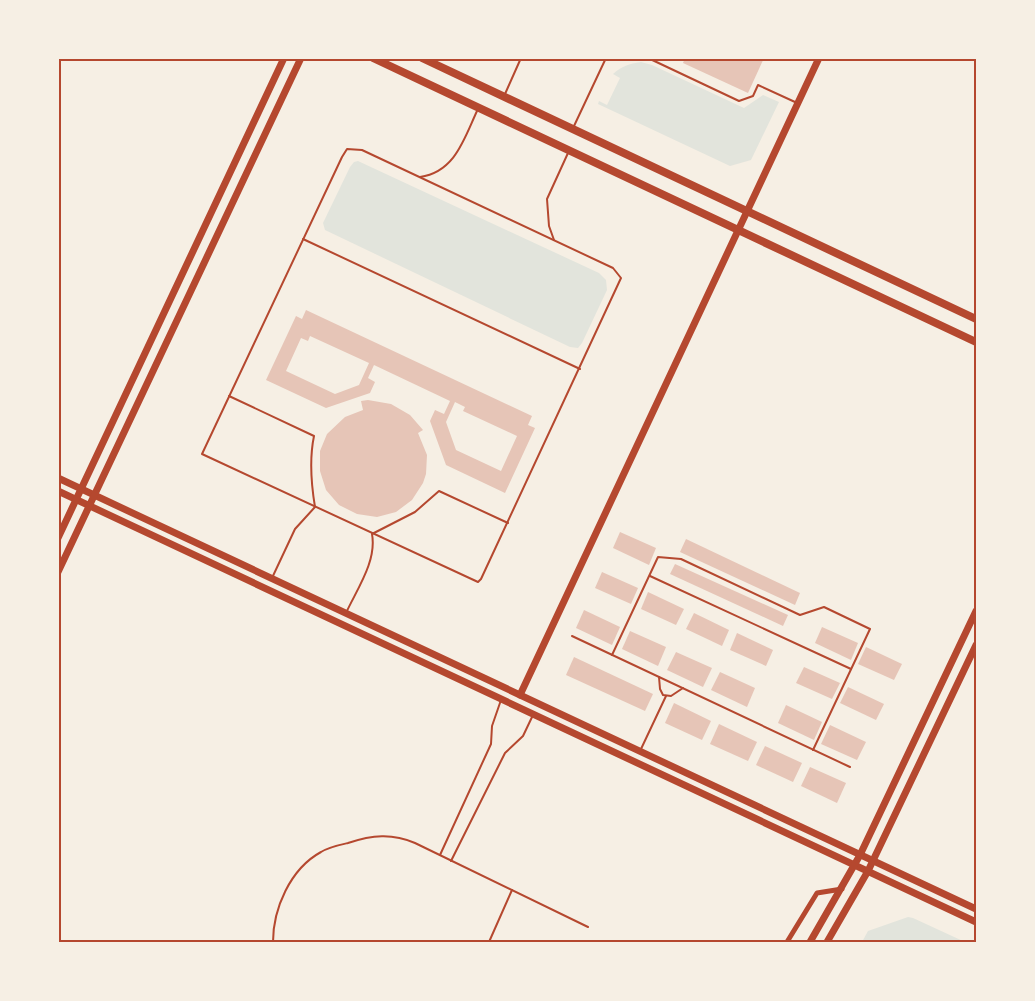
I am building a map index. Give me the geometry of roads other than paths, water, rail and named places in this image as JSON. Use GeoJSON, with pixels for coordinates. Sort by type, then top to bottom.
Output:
{"type":"FeatureCollection","features":[{"type":"Feature","properties":{"kind":"main road"},"geometry":{"type":"LineString","coordinates":[[374,58],[976,342]]}},
{"type":"Feature","properties":{"kind":"main road"},"geometry":{"type":"LineString","coordinates":[[422,58],[976,319]]}},
{"type":"Feature","properties":{"kind":"street"},"geometry":{"type":"LineString","coordinates":[[58,538],[284,58]]}},
{"type":"Feature","properties":{"kind":"street"},"geometry":{"type":"LineString","coordinates":[[58,572],[301,58]]}},
{"type":"Feature","properties":{"kind":"street"},"geometry":{"type":"LineString","coordinates":[[520,695],[819,58]]}},
{"type":"Feature","properties":{"kind":"street"},"geometry":{"type":"LineString","coordinates":[[58,478],[976,909]]}},
{"type":"Feature","properties":{"kind":"street"},"geometry":{"type":"LineString","coordinates":[[58,491],[976,922]]}},
{"type":"Feature","properties":{"kind":"street"},"geometry":{"type":"LineString","coordinates":[[810,942],[855,865],[976,611]]}},
{"type":"Feature","properties":{"kind":"street"},"geometry":{"type":"LineString","coordinates":[[827,942],[868,872],[976,645]]}},
{"type":"Feature","properties":{"kind":"street"},"geometry":{"type":"LineString","coordinates":[[787,942],[817,893],[842,889]]}},
{"type":"Feature","properties":{"kind":"lane"},"geometry":{"type":"LineString","coordinates":[[503,97],[521,58]]}},
{"type":"Feature","properties":{"kind":"lane"},"geometry":{"type":"LineString","coordinates":[[573,129],[606,58]]}},
{"type":"Feature","properties":{"kind":"lane"},"geometry":{"type":"LineString","coordinates":[[648,58],[739,101],[753,96],[759,85],[798,103]]}},
{"type":"Feature","properties":{"kind":"lane"},"geometry":{"type":"LineString","coordinates":[[419,177],[436,173],[455,159],[479,108]]}},
{"type":"Feature","properties":{"kind":"lane"},"geometry":{"type":"LineString","coordinates":[[347,149],[362,150],[419,177],[613,268],[621,278],[508,523],[478,582],[202,454],[347,149]]}},
{"type":"Feature","properties":{"kind":"lane"},"geometry":{"type":"LineString","coordinates":[[554,240],[549,226],[547,199],[569,151]]}},
{"type":"Feature","properties":{"kind":"lane"},"geometry":{"type":"LineString","coordinates":[[303,239],[580,369]]}},
{"type":"Feature","properties":{"kind":"lane"},"geometry":{"type":"LineString","coordinates":[[229,396],[314,436],[311,450],[311,480],[315,507]]}},
{"type":"Feature","properties":{"kind":"lane"},"geometry":{"type":"LineString","coordinates":[[372,534],[415,512],[439,491],[508,523]]}},
{"type":"Feature","properties":{"kind":"lane"},"geometry":{"type":"LineString","coordinates":[[272,578],[295,529],[315,507]]}},
{"type":"Feature","properties":{"kind":"lane"},"geometry":{"type":"LineString","coordinates":[[346,613],[371,561],[372,534]]}},
{"type":"Feature","properties":{"kind":"lane"},"geometry":{"type":"LineString","coordinates":[[612,655],[658,557],[681,559],[800,615],[824,607],[870,629],[813,750]]}},
{"type":"Feature","properties":{"kind":"lane"},"geometry":{"type":"LineString","coordinates":[[650,576],[851,669]]}},
{"type":"Feature","properties":{"kind":"lane"},"geometry":{"type":"LineString","coordinates":[[572,636],[850,767]]}},
{"type":"Feature","properties":{"kind":"lane"},"geometry":{"type":"LineString","coordinates":[[660,677],[661,693],[666,696],[675,695],[683,688]]}},
{"type":"Feature","properties":{"kind":"lane"},"geometry":{"type":"LineString","coordinates":[[640,751],[666,696]]}},
{"type":"Feature","properties":{"kind":"lane"},"geometry":{"type":"LineString","coordinates":[[440,855],[491,744],[492,726],[501,699]]}},
{"type":"Feature","properties":{"kind":"lane"},"geometry":{"type":"LineString","coordinates":[[451,861],[505,753],[523,736],[533,714]]}},
{"type":"Feature","properties":{"kind":"lane"},"geometry":{"type":"LineString","coordinates":[[273,942],[273,924],[282,898],[293,878],[304,865],[321,851],[364,837],[386,835],[401,837],[588,927]]}},
{"type":"Feature","properties":{"kind":"lane"},"geometry":{"type":"LineString","coordinates":[[489,942],[512,890]]}}]}
